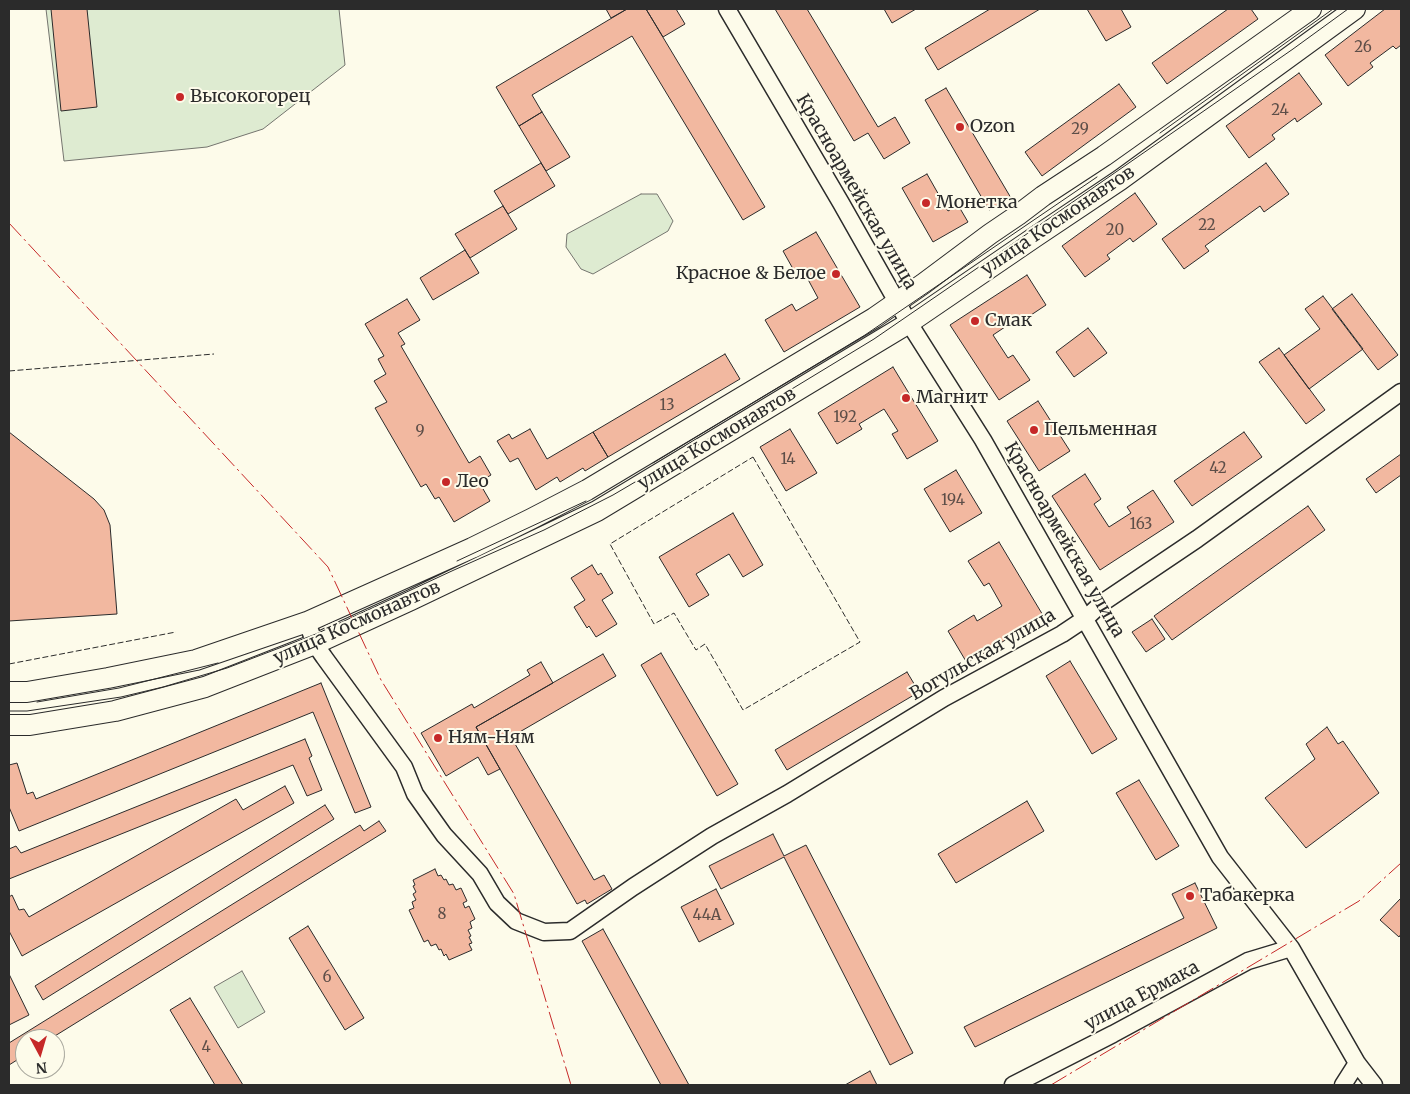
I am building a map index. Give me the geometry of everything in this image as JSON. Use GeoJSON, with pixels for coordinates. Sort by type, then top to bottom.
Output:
{"type":"FeatureCollection","features":[{"type":"Feature","properties":{"kind":"main road","name":"улица Космонавтов"},"geometry":{"type":"LineString","coordinates":[[9,692],[27,692],[196,660],[307,622],[472,548],[587,490],[874,318],[1043,196],[1104,156],[1311,9]]}},
{"type":"Feature","properties":{"kind":"main road","name":"улица Космонавтов"},"geometry":{"type":"LineString","coordinates":[[9,725],[30,725],[114,711],[204,687],[315,644],[597,511],[909,324],[1120,180],[1356,9]]}},
{"type":"Feature","properties":{"kind":"street","name":"Красноармейская улица"},"geometry":{"type":"LineString","coordinates":[[727,9],[841,203],[909,324],[983,440],[1086,618],[1220,857],[1291,948],[1357,1063],[1374,1085]]}},
{"type":"Feature","properties":{"kind":"street","name":"Вогульская улица"},"geometry":{"type":"LineString","coordinates":[[315,644],[404,767],[415,794],[444,835],[480,874],[497,903],[516,921],[544,932],[570,931],[633,887],[712,836],[787,794],[944,698],[1062,634],[1086,618],[1102,603],[1197,539],[1401,392]]}},
{"type":"Feature","properties":{"kind":"street"},"geometry":{"type":"LineString","coordinates":[[307,622],[315,644]]}},
{"type":"Feature","properties":{"kind":"street","name":"улица Ермака"},"geometry":{"type":"LineString","coordinates":[[1013,1085],[1113,1034],[1248,961],[1291,948]]}},
{"type":"Feature","properties":{"kind":"street"},"geometry":{"type":"LineString","coordinates":[[1343,1085],[1357,1063]]}},
{"type":"Feature","properties":{"kind":"green space","name":"Высокогорец"},"geometry":{"type":"Polygon","coordinates":[[[46,9],[339,9],[345,65],[263,129],[207,147],[64,161],[46,9]]]}},
{"type":"Feature","properties":{"kind":"green space"},"geometry":{"type":"Polygon","coordinates":[[[641,194],[657,194],[673,221],[668,231],[593,274],[581,269],[566,247],[567,234],[641,194]]]}},
{"type":"Feature","properties":{"kind":"green space"},"geometry":{"type":"Polygon","coordinates":[[[242,971],[265,1012],[238,1028],[214,987],[242,971]]]}},
{"type":"Feature","properties":{"kind":"building"},"geometry":{"type":"Polygon","coordinates":[[[51,9],[87,9],[97,107],[61,111],[51,9]]]}},
{"type":"Feature","properties":{"kind":"building"},"geometry":{"type":"Polygon","coordinates":[[[606,9],[627,9],[611,18],[606,9]]]}},
{"type":"Feature","properties":{"kind":"building"},"geometry":{"type":"Polygon","coordinates":[[[627,9],[646,9],[765,207],[743,220],[632,36],[532,95],[542,112],[519,126],[496,87],[627,9]]]}},
{"type":"Feature","properties":{"kind":"building"},"geometry":{"type":"Polygon","coordinates":[[[646,9],[676,9],[685,24],[663,37],[646,9]]]}},
{"type":"Feature","properties":{"kind":"building"},"geometry":{"type":"Polygon","coordinates":[[[775,9],[807,9],[878,127],[895,117],[910,143],[884,159],[868,133],[854,141],[775,9]]]}},
{"type":"Feature","properties":{"kind":"building"},"geometry":{"type":"Polygon","coordinates":[[[884,9],[916,9],[892,23],[884,9]]]}},
{"type":"Feature","properties":{"kind":"building"},"geometry":{"type":"Polygon","coordinates":[[[990,9],[1040,9],[938,70],[925,48],[990,9]]]}},
{"type":"Feature","properties":{"kind":"building"},"geometry":{"type":"Polygon","coordinates":[[[1087,9],[1121,9],[1131,27],[1106,41],[1087,9]]]}},
{"type":"Feature","properties":{"kind":"building"},"geometry":{"type":"Polygon","coordinates":[[[1228,9],[1251,9],[1258,19],[1167,84],[1152,63],[1228,9]]]}},
{"type":"Feature","properties":{"kind":"building"},"geometry":{"type":"Polygon","coordinates":[[[1385,9],[1401,9],[1401,45],[1396,49],[1393,46],[1370,63],[1373,67],[1348,86],[1325,55],[1385,9]]]}},
{"type":"Feature","properties":{"kind":"building"},"geometry":{"type":"Polygon","coordinates":[[[1299,73],[1322,104],[1297,122],[1295,118],[1272,135],[1275,139],[1249,158],[1226,126],[1299,73]]]}},
{"type":"Feature","properties":{"kind":"building"},"geometry":{"type":"Polygon","coordinates":[[[1119,84],[1136,107],[1042,176],[1025,152],[1119,84]]]}},
{"type":"Feature","properties":{"kind":"building"},"geometry":{"type":"Polygon","coordinates":[[[946,88],[1011,198],[989,210],[925,100],[946,88]]]}},
{"type":"Feature","properties":{"kind":"building"},"geometry":{"type":"Polygon","coordinates":[[[542,112],[570,157],[546,171],[519,126],[542,112]]]}},
{"type":"Feature","properties":{"kind":"building"},"geometry":{"type":"Polygon","coordinates":[[[541,163],[555,186],[508,214],[494,191],[541,163]]]}},
{"type":"Feature","properties":{"kind":"building"},"geometry":{"type":"Polygon","coordinates":[[[1266,163],[1289,194],[1264,212],[1260,206],[1205,246],[1209,251],[1184,269],[1162,239],[1266,163]]]}},
{"type":"Feature","properties":{"kind":"building"},"geometry":{"type":"Polygon","coordinates":[[[927,174],[948,211],[958,205],[968,222],[933,242],[902,188],[927,174]]]}},
{"type":"Feature","properties":{"kind":"building"},"geometry":{"type":"Polygon","coordinates":[[[1135,193],[1157,224],[1133,242],[1130,238],[1107,255],[1110,259],[1085,277],[1062,246],[1135,193]]]}},
{"type":"Feature","properties":{"kind":"building"},"geometry":{"type":"Polygon","coordinates":[[[503,206],[517,229],[470,258],[455,234],[503,206]]]}},
{"type":"Feature","properties":{"kind":"building"},"geometry":{"type":"Polygon","coordinates":[[[816,232],[860,307],[784,352],[765,320],[792,304],[796,311],[818,298],[804,272],[797,276],[783,251],[816,232]]]}},
{"type":"Feature","properties":{"kind":"building"},"geometry":{"type":"Polygon","coordinates":[[[465,250],[479,273],[433,300],[420,278],[465,250]]]}},
{"type":"Feature","properties":{"kind":"building"},"geometry":{"type":"Polygon","coordinates":[[[1027,275],[1046,305],[1022,321],[1020,317],[993,335],[1008,358],[1013,355],[1030,380],[999,400],[950,325],[1027,275]]]}},
{"type":"Feature","properties":{"kind":"building"},"geometry":{"type":"Polygon","coordinates":[[[1352,294],[1398,355],[1378,370],[1332,309],[1352,294]]]}},
{"type":"Feature","properties":{"kind":"building"},"geometry":{"type":"Polygon","coordinates":[[[1323,296],[1363,349],[1309,389],[1284,355],[1320,329],[1305,309],[1323,296]]]}},
{"type":"Feature","properties":{"kind":"building"},"geometry":{"type":"Polygon","coordinates":[[[407,299],[420,320],[398,333],[405,344],[401,346],[469,463],[480,456],[491,475],[479,482],[490,501],[454,522],[439,497],[435,499],[426,484],[421,487],[375,408],[387,402],[374,381],[386,374],[378,359],[384,356],[365,324],[407,299]]]}},
{"type":"Feature","properties":{"kind":"building"},"geometry":{"type":"Polygon","coordinates":[[[1088,328],[1107,353],[1074,377],[1056,352],[1088,328]]]}},
{"type":"Feature","properties":{"kind":"building"},"geometry":{"type":"Polygon","coordinates":[[[1279,348],[1325,410],[1306,424],[1259,362],[1279,348]]]}},
{"type":"Feature","properties":{"kind":"building"},"geometry":{"type":"Polygon","coordinates":[[[725,354],[740,379],[608,457],[593,432],[725,354]]]}},
{"type":"Feature","properties":{"kind":"building"},"geometry":{"type":"Polygon","coordinates":[[[893,367],[938,441],[907,459],[892,434],[898,431],[884,409],[859,424],[862,429],[837,444],[818,413],[893,367]]]}},
{"type":"Feature","properties":{"kind":"building"},"geometry":{"type":"Polygon","coordinates":[[[1038,401],[1070,451],[1039,471],[1007,421],[1038,401]]]}},
{"type":"Feature","properties":{"kind":"building"},"geometry":{"type":"Polygon","coordinates":[[[530,429],[547,459],[593,432],[608,457],[585,471],[583,468],[560,482],[557,477],[536,490],[518,458],[510,462],[497,441],[509,434],[512,439],[530,429]]]}},
{"type":"Feature","properties":{"kind":"building"},"geometry":{"type":"Polygon","coordinates":[[[790,429],[817,473],[786,491],[760,447],[790,429]]]}},
{"type":"Feature","properties":{"kind":"building"},"geometry":{"type":"Polygon","coordinates":[[[9,432],[94,499],[104,510],[110,525],[117,614],[9,621],[9,432]]]}},
{"type":"Feature","properties":{"kind":"building"},"geometry":{"type":"Polygon","coordinates":[[[1244,432],[1262,457],[1192,506],[1174,481],[1244,432]]]}},
{"type":"Feature","properties":{"kind":"building"},"geometry":{"type":"Polygon","coordinates":[[[1401,454],[1401,475],[1376,493],[1366,479],[1401,454]]]}},
{"type":"Feature","properties":{"kind":"building"},"geometry":{"type":"Polygon","coordinates":[[[956,470],[982,513],[950,532],[924,489],[956,470]]]}},
{"type":"Feature","properties":{"kind":"building"},"geometry":{"type":"Polygon","coordinates":[[[1085,474],[1101,499],[1094,504],[1109,527],[1131,513],[1127,507],[1153,490],[1174,522],[1100,570],[1052,496],[1085,474]]]}},
{"type":"Feature","properties":{"kind":"building"},"geometry":{"type":"Polygon","coordinates":[[[1308,506],[1325,530],[1172,640],[1154,616],[1308,506]]]}},
{"type":"Feature","properties":{"kind":"building"},"geometry":{"type":"Polygon","coordinates":[[[733,513],[763,565],[743,577],[729,554],[696,574],[709,595],[689,607],[659,557],[733,513]]]}},
{"type":"Feature","properties":{"kind":"building"},"geometry":{"type":"Polygon","coordinates":[[[999,542],[1044,617],[967,663],[948,631],[974,615],[977,621],[1002,606],[989,583],[984,586],[968,561],[999,542]]]}},
{"type":"Feature","properties":{"kind":"building"},"geometry":{"type":"Polygon","coordinates":[[[592,565],[598,575],[601,573],[613,593],[602,600],[617,624],[596,637],[589,626],[587,628],[574,607],[585,600],[571,578],[592,565]]]}},
{"type":"Feature","properties":{"kind":"building"},"geometry":{"type":"Polygon","coordinates":[[[1152,619],[1165,639],[1146,652],[1132,632],[1152,619]]]}},
{"type":"Feature","properties":{"kind":"building"},"geometry":{"type":"Polygon","coordinates":[[[661,653],[738,784],[717,796],[641,665],[661,653]]]}},
{"type":"Feature","properties":{"kind":"building"},"geometry":{"type":"Polygon","coordinates":[[[603,654],[616,676],[511,737],[594,880],[604,875],[612,889],[587,904],[585,900],[577,904],[476,727],[603,654]]]}},
{"type":"Feature","properties":{"kind":"building"},"geometry":{"type":"Polygon","coordinates":[[[1070,661],[1117,739],[1092,754],[1046,676],[1070,661]]]}},
{"type":"Feature","properties":{"kind":"building"},"geometry":{"type":"Polygon","coordinates":[[[541,662],[553,683],[476,727],[500,769],[488,775],[478,757],[446,776],[421,733],[472,704],[474,708],[530,675],[527,670],[541,662]]]}},
{"type":"Feature","properties":{"kind":"building"},"geometry":{"type":"Polygon","coordinates":[[[907,672],[919,692],[787,770],[775,750],[907,672]]]}},
{"type":"Feature","properties":{"kind":"building"},"geometry":{"type":"Polygon","coordinates":[[[321,683],[371,807],[355,813],[313,712],[19,831],[9,807],[9,765],[17,763],[27,794],[33,792],[36,799],[321,683]]]}},
{"type":"Feature","properties":{"kind":"building"},"geometry":{"type":"Polygon","coordinates":[[[1327,727],[1338,744],[1343,741],[1379,793],[1306,848],[1265,798],[1315,759],[1306,744],[1327,727]]]}},
{"type":"Feature","properties":{"kind":"building"},"geometry":{"type":"Polygon","coordinates":[[[305,739],[312,756],[309,758],[322,790],[307,796],[293,765],[9,879],[9,849],[16,846],[21,853],[305,739]]]}},
{"type":"Feature","properties":{"kind":"building"},"geometry":{"type":"Polygon","coordinates":[[[1139,780],[1179,846],[1156,860],[1116,793],[1139,780]]]}},
{"type":"Feature","properties":{"kind":"building"},"geometry":{"type":"Polygon","coordinates":[[[285,786],[294,803],[22,956],[9,931],[9,897],[12,895],[19,910],[24,909],[29,917],[236,799],[243,810],[285,786]]]}},
{"type":"Feature","properties":{"kind":"building"},"geometry":{"type":"Polygon","coordinates":[[[1027,801],[1044,831],[956,883],[938,854],[1027,801]]]}},
{"type":"Feature","properties":{"kind":"building"},"geometry":{"type":"Polygon","coordinates":[[[325,805],[334,819],[43,1000],[35,986],[325,805]]]}},
{"type":"Feature","properties":{"kind":"building"},"geometry":{"type":"Polygon","coordinates":[[[379,821],[386,831],[65,1030],[32,1029],[360,825],[364,831],[379,821]]]}},
{"type":"Feature","properties":{"kind":"building"},"geometry":{"type":"Polygon","coordinates":[[[773,834],[784,856],[806,845],[913,1053],[890,1065],[784,857],[721,889],[709,866],[773,834]]]}},
{"type":"Feature","properties":{"kind":"building"},"geometry":{"type":"Polygon","coordinates":[[[435,869],[438,876],[441,875],[444,880],[446,879],[449,885],[453,884],[456,890],[461,888],[467,901],[463,903],[465,908],[469,906],[475,919],[470,922],[472,928],[468,930],[472,943],[469,944],[472,950],[449,960],[436,944],[431,946],[428,940],[424,942],[409,910],[414,908],[412,902],[416,900],[413,894],[416,892],[413,880],[435,869]]]}},
{"type":"Feature","properties":{"kind":"building"},"geometry":{"type":"Polygon","coordinates":[[[1195,883],[1217,928],[975,1047],[964,1027],[1184,918],[1172,894],[1195,883]]]}},
{"type":"Feature","properties":{"kind":"building"},"geometry":{"type":"Polygon","coordinates":[[[716,889],[734,924],[699,942],[681,907],[716,889]]]}},
{"type":"Feature","properties":{"kind":"building"},"geometry":{"type":"Polygon","coordinates":[[[1401,898],[1401,934],[1399,937],[1380,920],[1401,898]]]}},
{"type":"Feature","properties":{"kind":"building"},"geometry":{"type":"Polygon","coordinates":[[[308,926],[364,1018],[345,1030],[289,938],[308,926]]]}},
{"type":"Feature","properties":{"kind":"building"},"geometry":{"type":"Polygon","coordinates":[[[603,929],[689,1085],[661,1085],[582,941],[603,929]]]}},
{"type":"Feature","properties":{"kind":"building"},"geometry":{"type":"Polygon","coordinates":[[[9,974],[29,1015],[9,1025],[9,974]]]}},
{"type":"Feature","properties":{"kind":"building"},"geometry":{"type":"Polygon","coordinates":[[[190,998],[243,1085],[215,1085],[170,1010],[190,998]]]}},
{"type":"Feature","properties":{"kind":"building"},"geometry":{"type":"Polygon","coordinates":[[[15,1039],[15,1061],[9,1065],[9,1043],[15,1039]]]}},
{"type":"Feature","properties":{"kind":"building"},"geometry":{"type":"Polygon","coordinates":[[[870,1071],[877,1085],[845,1085],[870,1071]]]}},
{"type":"Feature","properties":{"kind":"tram line"},"geometry":{"type":"LineString","coordinates":[[1160,133],[1333,9]]}},
{"type":"Feature","properties":{"kind":"tram line"},"geometry":{"type":"LineString","coordinates":[[9,711],[27,711],[121,697],[227,668],[316,634],[544,530],[613,495],[874,339],[1348,9]]}},
{"type":"Feature","properties":{"kind":"tram line"},"geometry":{"type":"LineString","coordinates":[[653,463],[865,335],[1097,177]]}},
{"type":"Feature","properties":{"kind":"tram line"},"geometry":{"type":"LineString","coordinates":[[457,561],[586,501]]}},
{"type":"Feature","properties":{"kind":"tram line"},"geometry":{"type":"LineString","coordinates":[[37,702],[119,688],[218,663]]}},
{"type":"Feature","properties":{"kind":"fence"},"geometry":{"type":"LineString","coordinates":[[9,371],[214,354]]}},
{"type":"Feature","properties":{"kind":"fence"},"geometry":{"type":"LineString","coordinates":[[753,457],[860,642],[743,710],[705,644],[696,650],[674,613],[654,624],[610,544],[753,457]]}},
{"type":"Feature","properties":{"kind":"fence"},"geometry":{"type":"LineString","coordinates":[[9,664],[176,632]]}},
{"type":"Feature","properties":{"kind":"power"},"geometry":{"type":"LineString","coordinates":[[9,223],[328,567],[381,680],[514,894],[571,1085]]}},
{"type":"Feature","properties":{"kind":"power"},"geometry":{"type":"LineString","coordinates":[[1051,1085],[1359,901],[1401,863]]}},
{"type":"Feature","properties":{"kind":"place","name":"Высокогорец"},"geometry":{"type":"Point","coordinates":[180,97]}},
{"type":"Feature","properties":{"kind":"place","name":"Ozon"},"geometry":{"type":"Point","coordinates":[960,127]}},
{"type":"Feature","properties":{"kind":"place","name":"Монетка"},"geometry":{"type":"Point","coordinates":[926,203]}},
{"type":"Feature","properties":{"kind":"place","name":"Красное & Белое"},"geometry":{"type":"Point","coordinates":[836,274]}},
{"type":"Feature","properties":{"kind":"place","name":"Смак"},"geometry":{"type":"Point","coordinates":[975,321]}},
{"type":"Feature","properties":{"kind":"place","name":"Магнит"},"geometry":{"type":"Point","coordinates":[906,398]}},
{"type":"Feature","properties":{"kind":"place","name":"Пельменная"},"geometry":{"type":"Point","coordinates":[1034,430]}},
{"type":"Feature","properties":{"kind":"place","name":"Лео"},"geometry":{"type":"Point","coordinates":[446,482]}},
{"type":"Feature","properties":{"kind":"place","name":"Ням-Ням"},"geometry":{"type":"Point","coordinates":[438,738]}},
{"type":"Feature","properties":{"kind":"place","name":"Табакерка"},"geometry":{"type":"Point","coordinates":[1190,896]}}]}
